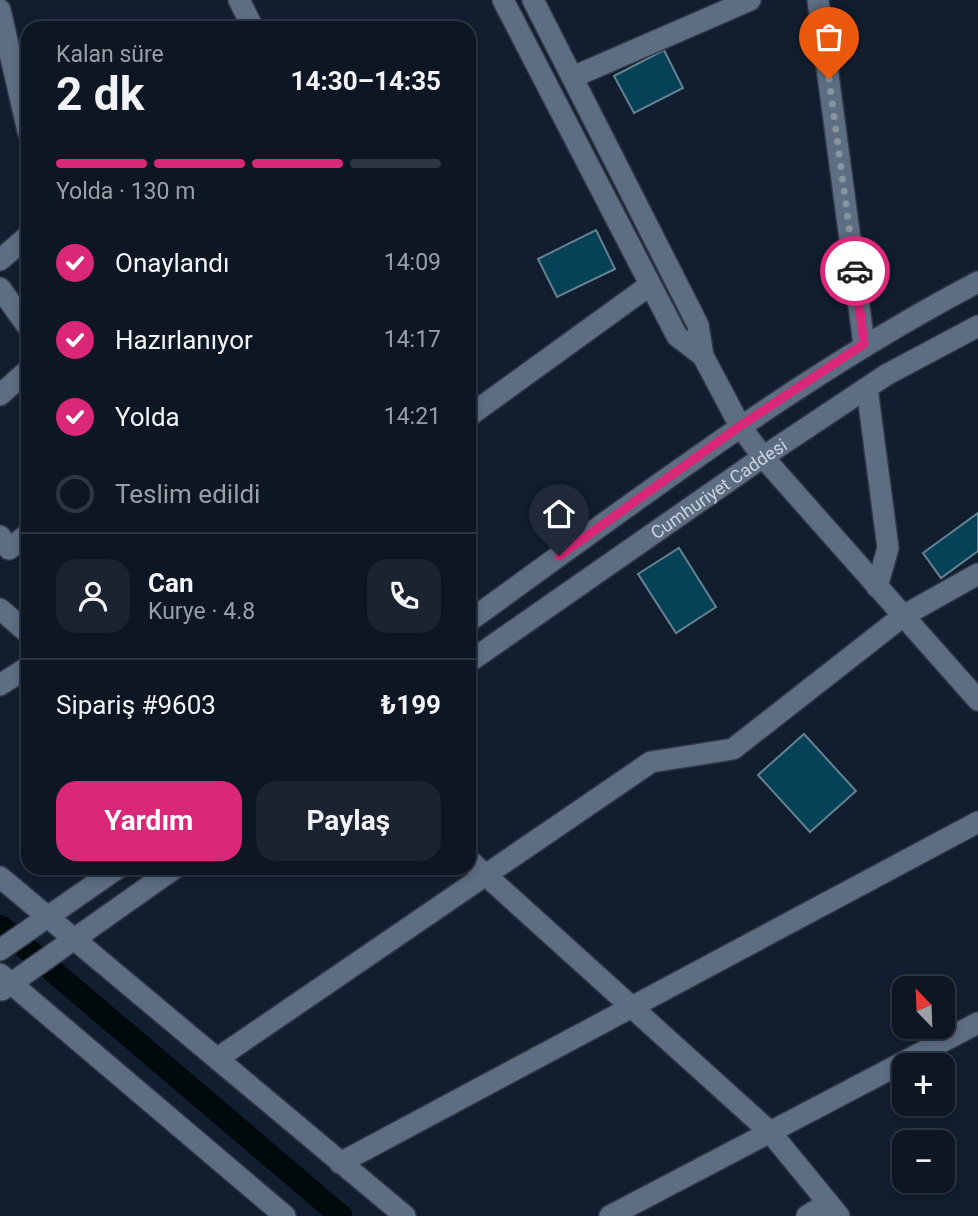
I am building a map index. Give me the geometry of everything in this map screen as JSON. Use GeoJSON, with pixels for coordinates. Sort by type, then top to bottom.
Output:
{"type":"FeatureCollection","features":[{"type":"Feature","properties":{"kind":"street"},"geometry":{"type":"LineString","coordinates":[[239,0],[250,21]]}},
{"type":"Feature","properties":{"kind":"street"},"geometry":{"type":"LineString","coordinates":[[503,0],[677,336],[702,356]]}},
{"type":"Feature","properties":{"kind":"street"},"geometry":{"type":"LineString","coordinates":[[533,0],[698,325],[702,356],[740,426],[763,457],[978,700]]}},
{"type":"Feature","properties":{"kind":"street"},"geometry":{"type":"LineString","coordinates":[[573,77],[750,0]]}},
{"type":"Feature","properties":{"kind":"street"},"geometry":{"type":"LineString","coordinates":[[818,0],[864,344]]}},
{"type":"Feature","properties":{"kind":"street"},"geometry":{"type":"LineString","coordinates":[[0,10],[3,41],[21,106]]}},
{"type":"Feature","properties":{"kind":"street"},"geometry":{"type":"LineString","coordinates":[[0,260],[21,242]]}},
{"type":"Feature","properties":{"kind":"street"},"geometry":{"type":"LineString","coordinates":[[476,616],[740,426],[864,344],[978,282]]}},
{"type":"Feature","properties":{"kind":"street"},"geometry":{"type":"LineString","coordinates":[[476,411],[650,285]]}},
{"type":"Feature","properties":{"kind":"street"},"geometry":{"type":"LineString","coordinates":[[0,288],[21,317]]}},
{"type":"Feature","properties":{"kind":"street","name":"Cumhuriyet Caddesi"},"geometry":{"type":"LineString","coordinates":[[476,657],[763,457],[867,388],[978,326]]}},
{"type":"Feature","properties":{"kind":"street"},"geometry":{"type":"LineString","coordinates":[[0,395],[21,376]]}},
{"type":"Feature","properties":{"kind":"street"},"geometry":{"type":"LineString","coordinates":[[867,388],[888,548],[877,587]]}},
{"type":"Feature","properties":{"kind":"street"},"geometry":{"type":"LineString","coordinates":[[0,536],[9,549],[21,540]]}},
{"type":"Feature","properties":{"kind":"street"},"geometry":{"type":"LineString","coordinates":[[807,1216],[833,1209],[771,1133],[477,868],[652,762],[733,749],[903,616],[978,573]]}},
{"type":"Feature","properties":{"kind":"street"},"geometry":{"type":"LineString","coordinates":[[0,609],[21,627]]}},
{"type":"Feature","properties":{"kind":"street"},"geometry":{"type":"LineString","coordinates":[[0,685],[21,672]]}},
{"type":"Feature","properties":{"kind":"street"},"geometry":{"type":"LineString","coordinates":[[340,1163],[978,822]]}},
{"type":"Feature","properties":{"kind":"street"},"geometry":{"type":"LineString","coordinates":[[0,950],[108,875]]}},
{"type":"Feature","properties":{"kind":"street"},"geometry":{"type":"LineString","coordinates":[[165,875],[75,939],[9,981],[272,1213]]}},
{"type":"Feature","properties":{"kind":"street"},"geometry":{"type":"LineString","coordinates":[[218,1058],[467,875]]}},
{"type":"Feature","properties":{"kind":"street"},"geometry":{"type":"LineString","coordinates":[[0,877],[405,1216]]}},
{"type":"Feature","properties":{"kind":"street"},"geometry":{"type":"LineString","coordinates":[[610,1216],[978,1023]]}},
{"type":"Feature","properties":{"kind":"building"},"geometry":{"type":"Polygon","coordinates":[[[664,50],[683,88],[634,113],[614,76],[664,50]]]}},
{"type":"Feature","properties":{"kind":"building"},"geometry":{"type":"Polygon","coordinates":[[[596,230],[615,269],[557,297],[538,259],[596,230]]]}},
{"type":"Feature","properties":{"kind":"building"},"geometry":{"type":"Polygon","coordinates":[[[978,513],[978,551],[941,578],[923,553],[978,513]]]}},
{"type":"Feature","properties":{"kind":"building"},"geometry":{"type":"Polygon","coordinates":[[[679,548],[716,607],[676,633],[638,574],[679,548]]]}},
{"type":"Feature","properties":{"kind":"building"},"geometry":{"type":"Polygon","coordinates":[[[804,734],[856,791],[810,832],[758,775],[804,734]]]}},
{"type":"Feature","properties":{"kind":"waterway"},"geometry":{"type":"LineString","coordinates":[[0,926],[341,1216]]}},
{"type":"Feature","properties":{"kind":"way so far"},"geometry":{"type":"LineString","coordinates":[[829,79],[855,271]]}},
{"type":"Feature","properties":{"kind":"route"},"geometry":{"type":"LineString","coordinates":[[559,556],[740,426],[864,344],[855,271]]}}]}
